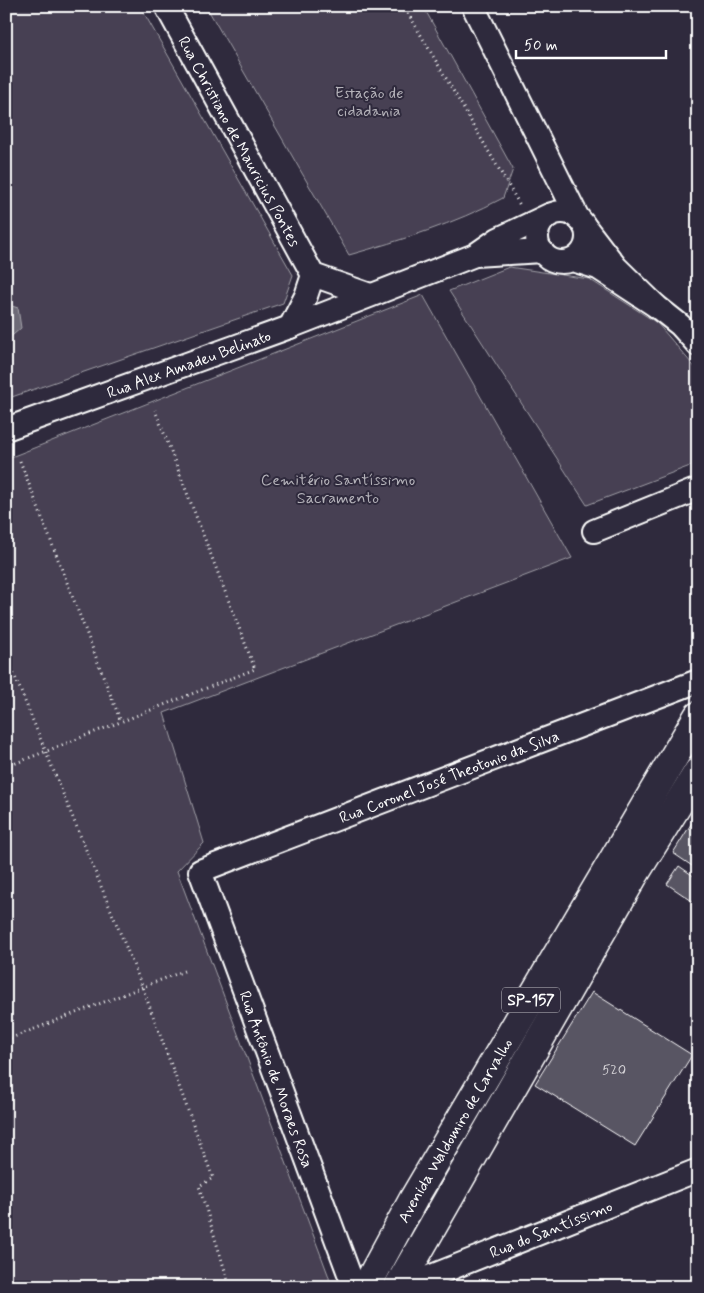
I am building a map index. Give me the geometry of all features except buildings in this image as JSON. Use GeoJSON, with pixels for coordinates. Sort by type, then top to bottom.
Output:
{"type":"FeatureCollection","features":[{"type":"Feature","properties":{"kind":"main road","name":"Avenida Waldomiro de Carvalho"},"geometry":{"type":"LineString","coordinates":[[366,1287],[414,1198],[698,716]]}},
{"type":"Feature","properties":{"kind":"main road","name":"Avenida Waldomiro de Carvalho"},"geometry":{"type":"LineString","coordinates":[[398,1287],[634,875],[698,772]]}},
{"type":"Feature","properties":{"kind":"street","name":"Rua Christiano de Mauricius Pontes"},"geometry":{"type":"LineString","coordinates":[[166,6],[313,275]]}},
{"type":"Feature","properties":{"kind":"street"},"geometry":{"type":"LineString","coordinates":[[473,6],[586,231],[585,248],[573,260]]}},
{"type":"Feature","properties":{"kind":"street"},"geometry":{"type":"LineString","coordinates":[[475,254],[498,238],[564,212],[581,221],[616,267],[656,306]]}},
{"type":"Feature","properties":{"kind":"street"},"geometry":{"type":"LineString","coordinates":[[540,220],[537,235],[542,252]]}},
{"type":"Feature","properties":{"kind":"street"},"geometry":{"type":"LineString","coordinates":[[475,254],[542,252],[556,261],[573,260],[598,268],[656,306],[680,325],[698,345]]}},
{"type":"Feature","properties":{"kind":"street","name":"Rua Alex Amadeu Belinato"},"geometry":{"type":"LineString","coordinates":[[6,429],[290,326],[475,254]]}},
{"type":"Feature","properties":{"kind":"street"},"geometry":{"type":"LineString","coordinates":[[290,326],[306,296],[313,275],[370,295]]}},
{"type":"Feature","properties":{"kind":"street"},"geometry":{"type":"LineString","coordinates":[[594,531],[698,489]]}},
{"type":"Feature","properties":{"kind":"street","name":"Rua Coronel José Theotonio da Silva"},"geometry":{"type":"LineString","coordinates":[[200,871],[698,681]]}},
{"type":"Feature","properties":{"kind":"street","name":"Rua Antônio de Moraes Rosa"},"geometry":{"type":"LineString","coordinates":[[200,871],[354,1287]]}},
{"type":"Feature","properties":{"kind":"street","name":"Rua do Santíssimo"},"geometry":{"type":"LineString","coordinates":[[404,1287],[698,1170]]}},
{"type":"Feature","properties":{"kind":"path"},"geometry":{"type":"LineString","coordinates":[[394,6],[408,13],[540,220]]}},
{"type":"Feature","properties":{"kind":"path"},"geometry":{"type":"LineString","coordinates":[[408,13],[418,6]]}},
{"type":"Feature","properties":{"kind":"path"},"geometry":{"type":"LineString","coordinates":[[6,767],[255,669],[155,410]]}},
{"type":"Feature","properties":{"kind":"path"},"geometry":{"type":"LineString","coordinates":[[20,461],[121,722]]}},
{"type":"Feature","properties":{"kind":"path"},"geometry":{"type":"LineString","coordinates":[[6,655],[142,986],[213,1178],[199,1186],[230,1287]]}},
{"type":"Feature","properties":{"kind":"path"},"geometry":{"type":"LineString","coordinates":[[6,1040],[184,971]]}},
{"type":"Feature","properties":{"kind":"green space"},"geometry":{"type":"Polygon","coordinates":[[[6,6],[140,6],[293,275],[283,303],[6,399],[6,6]]]}},
{"type":"Feature","properties":{"kind":"green space","name":"Estação de cidadania"},"geometry":{"type":"Polygon","coordinates":[[[206,6],[423,6],[513,169],[503,198],[466,216],[428,231],[349,255],[206,6]]]}},
{"type":"Feature","properties":{"kind":"green space"},"geometry":{"type":"Polygon","coordinates":[[[509,267],[589,279],[657,323],[698,371],[698,463],[587,505],[449,291],[509,267]]]}},
{"type":"Feature","properties":{"kind":"green space","name":"Cemitério Santíssimo Sacramento"},"geometry":{"type":"Polygon","coordinates":[[[423,295],[572,558],[164,713],[204,843],[177,871],[329,1277],[330,1287],[6,1287],[6,459],[423,295]]]}},
{"type":"Feature","properties":{"kind":"shaded area"},"geometry":{"type":"Polygon","coordinates":[[[6,304],[18,308],[21,328],[6,341],[6,304]]]}}]}
